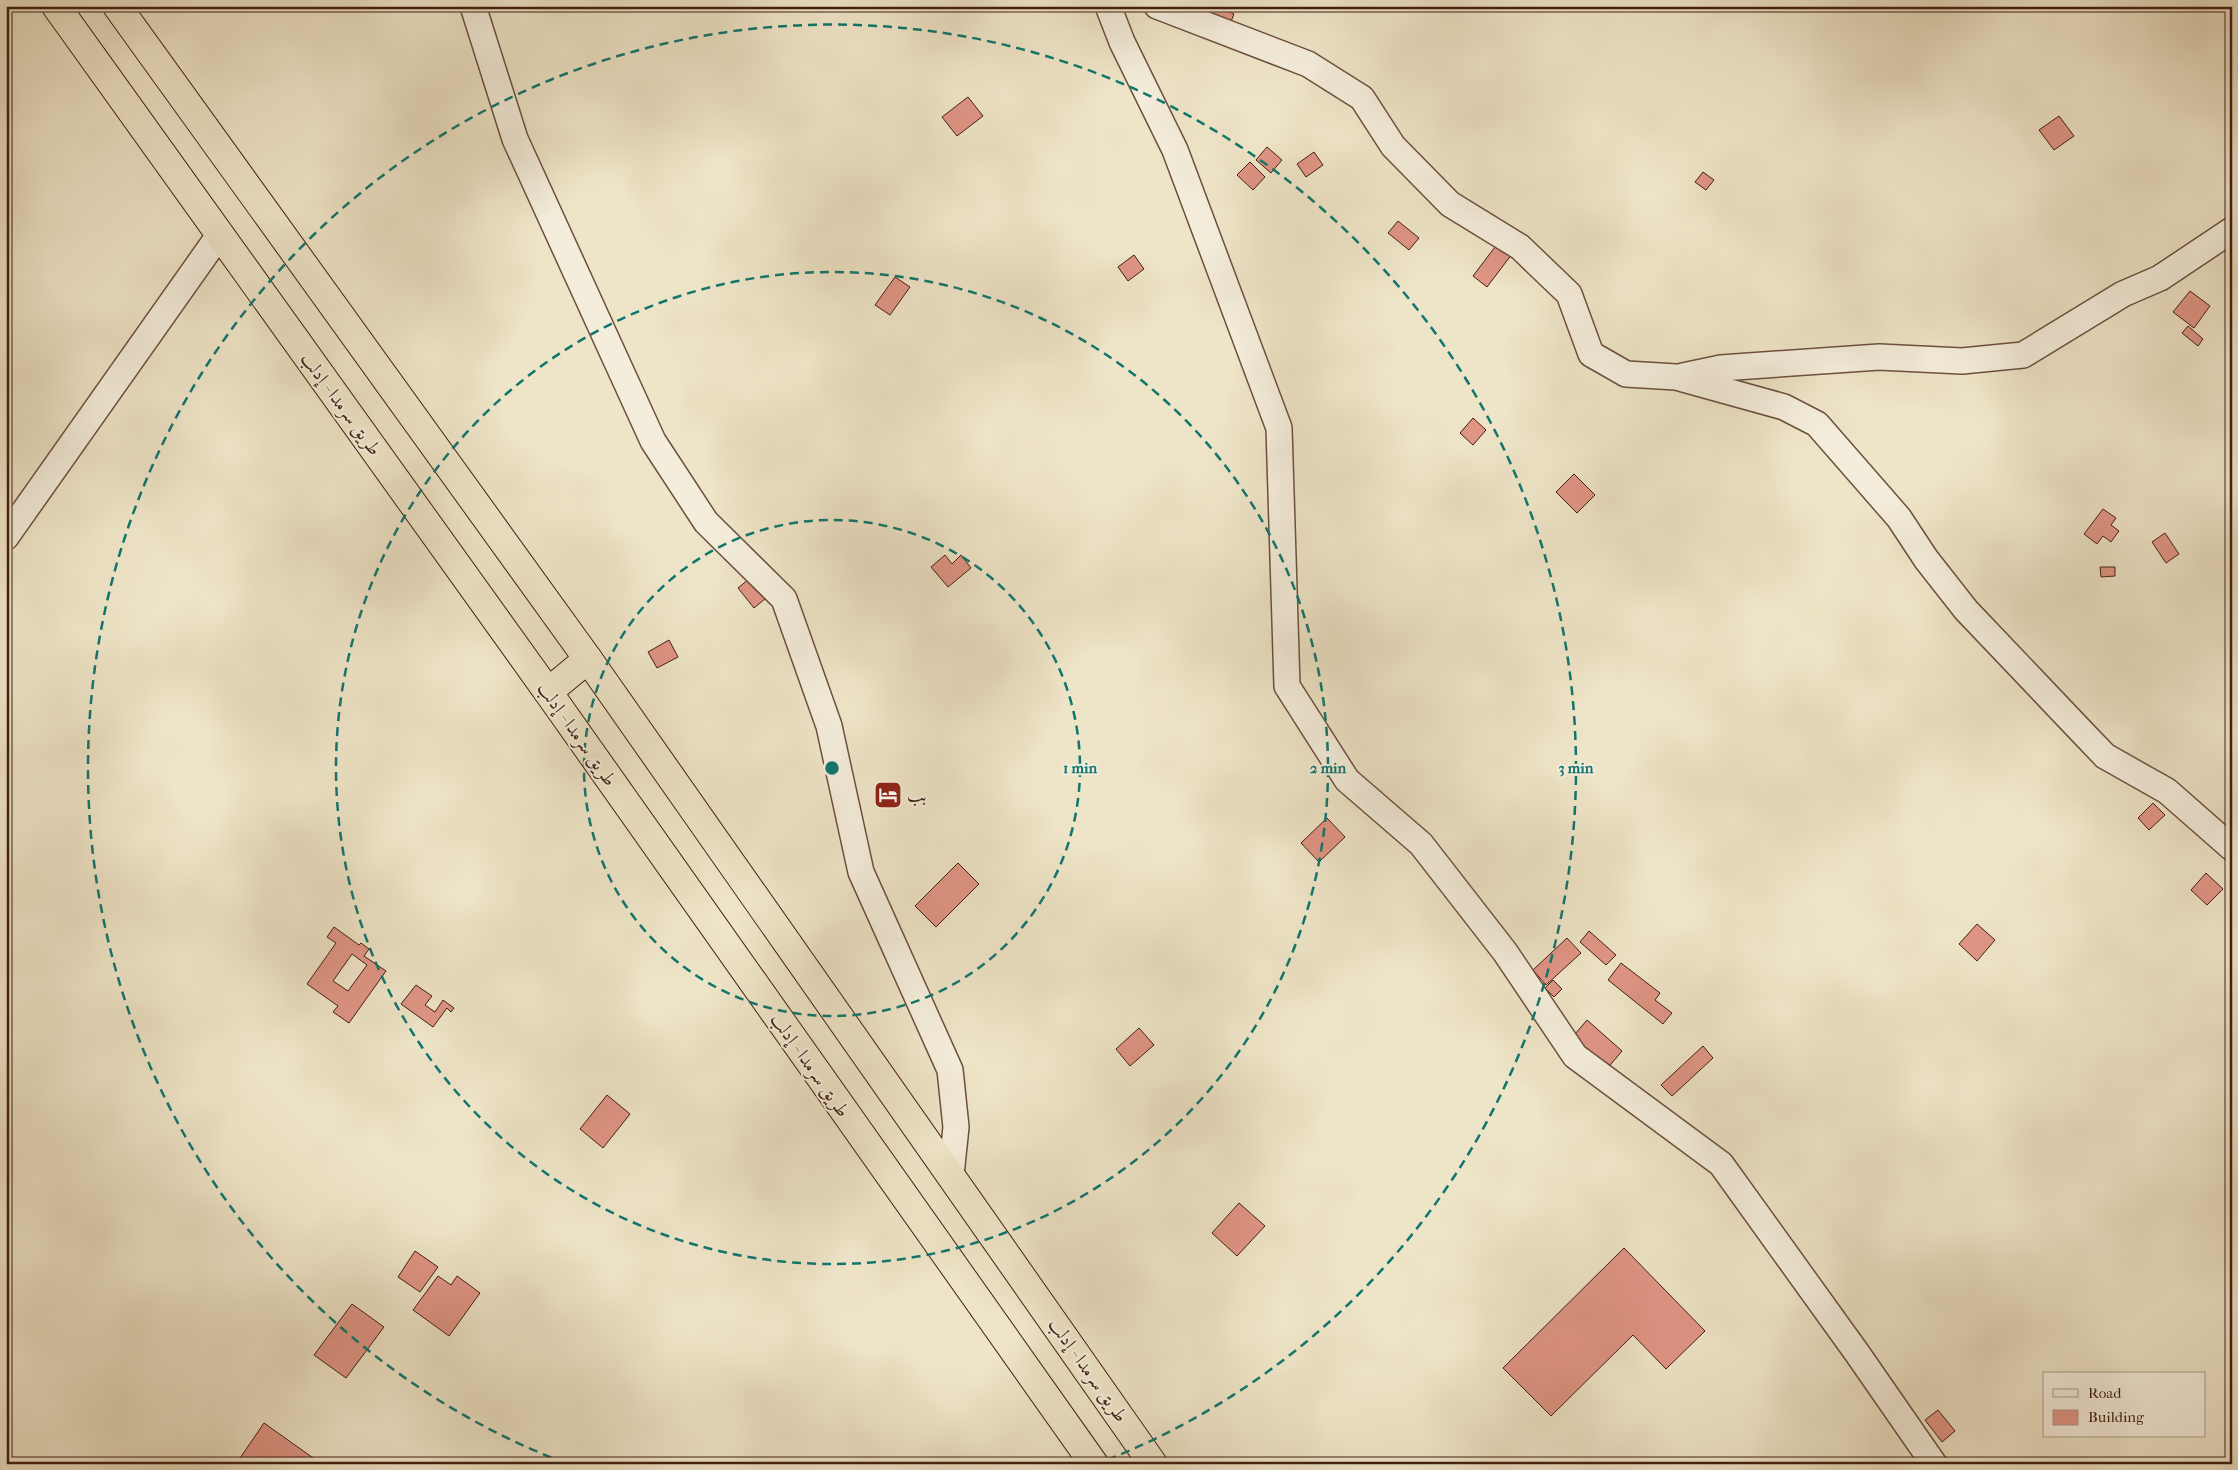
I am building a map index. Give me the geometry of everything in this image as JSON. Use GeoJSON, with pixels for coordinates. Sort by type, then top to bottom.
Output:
{"type":"FeatureCollection","features":[{"type":"Feature","properties":{"kind":"highway","name":"طريق سرمدا - إدلب"},"geometry":{"type":"LineString","coordinates":[[56,6],[548,692],[1085,1458]]}},
{"type":"Feature","properties":{"kind":"highway","name":"طريق سرمدا - إدلب"},"geometry":{"type":"LineString","coordinates":[[117,6],[588,659],[1154,1464]]}},
{"type":"Feature","properties":{"kind":"highway"},"geometry":{"type":"LineString","coordinates":[[548,692],[588,659]]}},
{"type":"Feature","properties":{"kind":"street"},"geometry":{"type":"LineString","coordinates":[[473,6],[515,139],[653,441],[706,522],[784,600],[829,726],[862,872],[950,1070],[956,1127],[950,1175]]}},
{"type":"Feature","properties":{"kind":"street"},"geometry":{"type":"LineString","coordinates":[[1108,6],[1122,42],[1175,150],[1279,428],[1288,686],[1347,780],[1422,844],[1505,952],[1575,1056],[1721,1164],[1934,1464]]}},
{"type":"Feature","properties":{"kind":"street"},"geometry":{"type":"LineString","coordinates":[[1157,6],[1308,64],[1362,98],[1393,146],[1450,204],[1520,247],[1569,294],[1591,354],[1626,374],[1676,377],[1784,407],[1817,424],[1900,518],[1926,559],[1966,610],[2082,733],[2105,756],[2166,791],[2232,848]]}},
{"type":"Feature","properties":{"kind":"street"},"geometry":{"type":"LineString","coordinates":[[1676,377],[1721,368],[1879,358],[1962,361],[2023,355],[2123,294],[2160,278],[2232,230]]}},
{"type":"Feature","properties":{"kind":"street"},"geometry":{"type":"LineString","coordinates":[[7,535],[220,234]]}},
{"type":"Feature","properties":{"kind":"building"},"geometry":{"type":"Polygon","coordinates":[[[1208,6],[1217,6],[1234,14],[1228,29],[1203,18],[1208,6]]]}},
{"type":"Feature","properties":{"kind":"building"},"geometry":{"type":"Polygon","coordinates":[[[968,97],[983,116],[957,136],[942,117],[968,97]]]}},
{"type":"Feature","properties":{"kind":"building"},"geometry":{"type":"Polygon","coordinates":[[[2059,116],[2074,136],[2054,150],[2039,130],[2059,116]]]}},
{"type":"Feature","properties":{"kind":"building"},"geometry":{"type":"Polygon","coordinates":[[[1267,147],[1282,160],[1271,173],[1256,160],[1267,147]]]}},
{"type":"Feature","properties":{"kind":"building"},"geometry":{"type":"Polygon","coordinates":[[[1314,152],[1323,165],[1306,177],[1297,164],[1314,152]]]}},
{"type":"Feature","properties":{"kind":"building"},"geometry":{"type":"Polygon","coordinates":[[[1250,162],[1265,177],[1253,190],[1237,175],[1250,162]]]}},
{"type":"Feature","properties":{"kind":"building"},"geometry":{"type":"Polygon","coordinates":[[[1703,172],[1714,180],[1706,190],[1695,182],[1703,172]]]}},
{"type":"Feature","properties":{"kind":"building"},"geometry":{"type":"Polygon","coordinates":[[[1398,221],[1419,238],[1409,250],[1388,233],[1398,221]]]}},
{"type":"Feature","properties":{"kind":"building"},"geometry":{"type":"Polygon","coordinates":[[[1498,243],[1512,254],[1487,287],[1473,276],[1498,243]]]}},
{"type":"Feature","properties":{"kind":"building"},"geometry":{"type":"Polygon","coordinates":[[[1134,255],[1144,269],[1128,281],[1118,267],[1134,255]]]}},
{"type":"Feature","properties":{"kind":"building"},"geometry":{"type":"Polygon","coordinates":[[[895,277],[910,287],[890,315],[875,305],[895,277]]]}},
{"type":"Feature","properties":{"kind":"building"},"geometry":{"type":"Polygon","coordinates":[[[2190,291],[2210,306],[2194,328],[2173,312],[2190,291]]]}},
{"type":"Feature","properties":{"kind":"building"},"geometry":{"type":"Polygon","coordinates":[[[2188,326],[2203,339],[2198,346],[2182,333],[2188,326]]]}},
{"type":"Feature","properties":{"kind":"building"},"geometry":{"type":"Polygon","coordinates":[[[1473,418],[1486,430],[1473,445],[1460,433],[1473,418]]]}},
{"type":"Feature","properties":{"kind":"building"},"geometry":{"type":"Polygon","coordinates":[[[1574,474],[1595,495],[1577,513],[1556,492],[1574,474]]]}},
{"type":"Feature","properties":{"kind":"building"},"geometry":{"type":"Polygon","coordinates":[[[2103,509],[2116,518],[2111,525],[2119,531],[2111,542],[2103,536],[2097,544],[2084,534],[2103,509]]]}},
{"type":"Feature","properties":{"kind":"building"},"geometry":{"type":"Polygon","coordinates":[[[2165,533],[2179,554],[2166,563],[2152,542],[2165,533]]]}},
{"type":"Feature","properties":{"kind":"building"},"geometry":{"type":"Polygon","coordinates":[[[945,555],[952,564],[961,555],[971,568],[948,587],[931,567],[945,555]]]}},
{"type":"Feature","properties":{"kind":"building"},"geometry":{"type":"Polygon","coordinates":[[[2100,567],[2115,567],[2115,576],[2101,577],[2100,567]]]}},
{"type":"Feature","properties":{"kind":"building"},"geometry":{"type":"Polygon","coordinates":[[[749,579],[765,599],[754,608],[738,588],[749,579]]]}},
{"type":"Feature","properties":{"kind":"building"},"geometry":{"type":"Polygon","coordinates":[[[669,640],[678,657],[657,668],[648,652],[669,640]]]}},
{"type":"Feature","properties":{"kind":"building"},"geometry":{"type":"Polygon","coordinates":[[[2153,803],[2165,815],[2149,830],[2138,818],[2153,803]]]}},
{"type":"Feature","properties":{"kind":"building"},"geometry":{"type":"Polygon","coordinates":[[[1327,818],[1345,837],[1319,862],[1301,843],[1327,818]]]}},
{"type":"Feature","properties":{"kind":"building"},"geometry":{"type":"Polygon","coordinates":[[[958,863],[979,884],[936,927],[915,906],[958,863]]]}},
{"type":"Feature","properties":{"kind":"building"},"geometry":{"type":"Polygon","coordinates":[[[2206,873],[2223,889],[2207,905],[2191,890],[2206,873]]]}},
{"type":"Feature","properties":{"kind":"building"},"geometry":{"type":"Polygon","coordinates":[[[1977,924],[1995,940],[1977,961],[1959,944],[1977,924]]]}},
{"type":"Feature","properties":{"kind":"building"},"geometry":{"type":"Polygon","coordinates":[[[334,927],[359,945],[361,943],[369,949],[364,956],[386,971],[349,1023],[333,1012],[338,1006],[307,984],[336,943],[327,937],[334,927]],[[352,954],[333,981],[348,991],[367,965],[352,954]]]}},
{"type":"Feature","properties":{"kind":"building"},"geometry":{"type":"Polygon","coordinates":[[[1589,931],[1616,955],[1606,965],[1580,942],[1589,931]]]}},
{"type":"Feature","properties":{"kind":"building"},"geometry":{"type":"Polygon","coordinates":[[[1567,938],[1581,953],[1546,985],[1533,970],[1567,938]]]}},
{"type":"Feature","properties":{"kind":"building"},"geometry":{"type":"Polygon","coordinates":[[[1621,963],[1660,993],[1655,1000],[1672,1013],[1663,1024],[1608,980],[1621,963]]]}},
{"type":"Feature","properties":{"kind":"building"},"geometry":{"type":"Polygon","coordinates":[[[1553,980],[1562,989],[1554,997],[1545,988],[1553,980]]]}},
{"type":"Feature","properties":{"kind":"building"},"geometry":{"type":"Polygon","coordinates":[[[416,985],[432,996],[425,1005],[435,1012],[443,1000],[454,1008],[451,1012],[447,1008],[433,1027],[401,1004],[416,985]]]}},
{"type":"Feature","properties":{"kind":"building"},"geometry":{"type":"Polygon","coordinates":[[[1587,1020],[1622,1051],[1606,1070],[1570,1040],[1587,1020]]]}},
{"type":"Feature","properties":{"kind":"building"},"geometry":{"type":"Polygon","coordinates":[[[1139,1028],[1154,1045],[1130,1066],[1116,1049],[1139,1028]]]}},
{"type":"Feature","properties":{"kind":"building"},"geometry":{"type":"Polygon","coordinates":[[[1703,1046],[1713,1058],[1672,1096],[1661,1085],[1703,1046]]]}},
{"type":"Feature","properties":{"kind":"building"},"geometry":{"type":"Polygon","coordinates":[[[607,1095],[630,1114],[603,1148],[580,1129],[607,1095]]]}},
{"type":"Feature","properties":{"kind":"building"},"geometry":{"type":"Polygon","coordinates":[[[1239,1203],[1265,1226],[1237,1256],[1212,1233],[1239,1203]]]}},
{"type":"Feature","properties":{"kind":"building"},"geometry":{"type":"Polygon","coordinates":[[[1624,1248],[1705,1331],[1666,1369],[1633,1335],[1551,1416],[1503,1368],[1624,1248]]]}},
{"type":"Feature","properties":{"kind":"building"},"geometry":{"type":"Polygon","coordinates":[[[415,1251],[438,1267],[420,1292],[398,1277],[415,1251]]]}},
{"type":"Feature","properties":{"kind":"building"},"geometry":{"type":"Polygon","coordinates":[[[438,1276],[451,1285],[457,1276],[480,1293],[449,1336],[413,1310],[438,1276]]]}},
{"type":"Feature","properties":{"kind":"building"},"geometry":{"type":"Polygon","coordinates":[[[352,1304],[384,1327],[346,1378],[314,1355],[352,1304]]]}},
{"type":"Feature","properties":{"kind":"building"},"geometry":{"type":"Polygon","coordinates":[[[1938,1410],[1955,1431],[1942,1442],[1925,1420],[1938,1410]]]}},
{"type":"Feature","properties":{"kind":"building"},"geometry":{"type":"Polygon","coordinates":[[[264,1423],[316,1460],[313,1464],[236,1464],[264,1423]]]}},
{"type":"Feature","properties":{"kind":"place","name":"بب"},"geometry":{"type":"Point","coordinates":[888,795]}}]}
